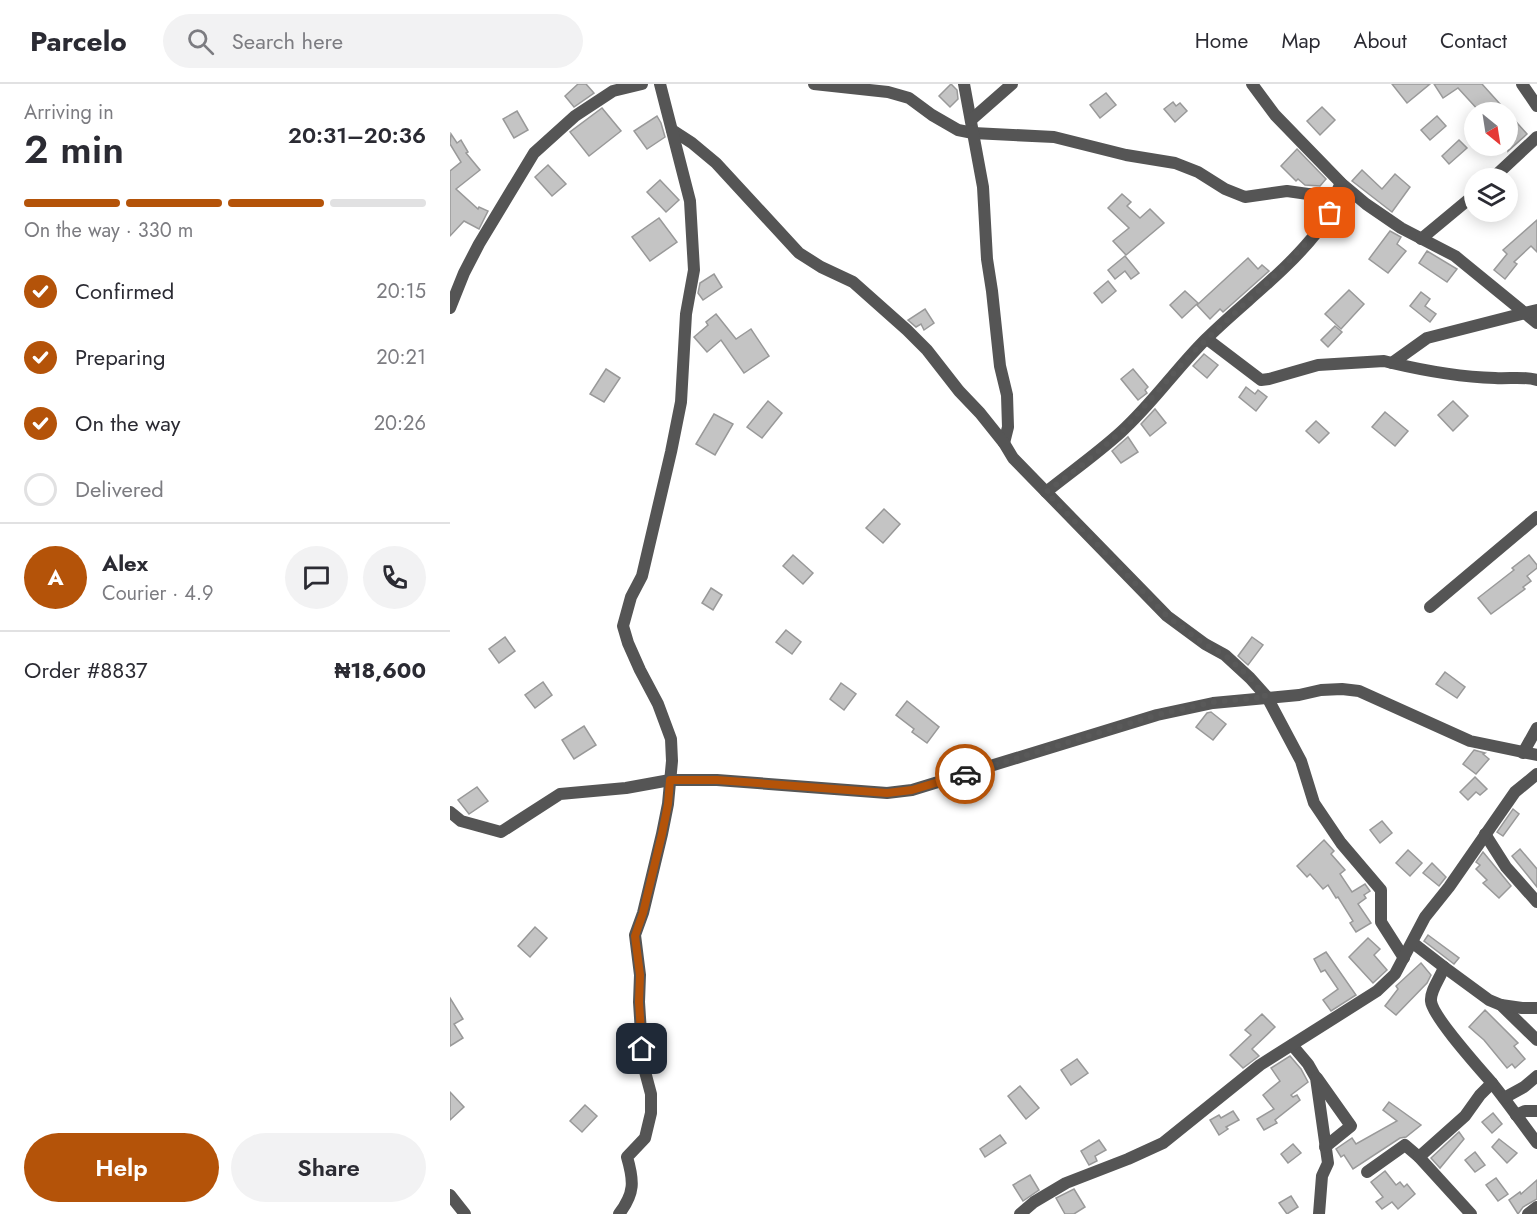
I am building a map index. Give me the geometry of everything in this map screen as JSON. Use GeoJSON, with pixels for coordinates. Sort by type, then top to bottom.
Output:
{"type":"FeatureCollection","features":[{"type":"Feature","properties":{"kind":"street"},"geometry":{"type":"LineString","coordinates":[[604,84],[617,90]]}},
{"type":"Feature","properties":{"kind":"street"},"geometry":{"type":"LineString","coordinates":[[450,308],[479,244],[534,153],[575,116],[617,90],[642,84]]}},
{"type":"Feature","properties":{"kind":"street"},"geometry":{"type":"LineString","coordinates":[[620,1214],[629,1198],[634,1180],[627,1157],[645,1138],[651,1113],[651,1094],[643,1064],[639,1002],[640,975],[635,936],[643,913],[662,834],[668,804],[672,761],[671,739],[658,704],[628,643],[623,626],[631,597],[642,576],[681,402],[686,314],[694,270],[690,201],[660,84]]}},
{"type":"Feature","properties":{"kind":"street"},"geometry":{"type":"LineString","coordinates":[[814,84],[888,92],[909,98],[958,130],[974,133],[1054,137],[1126,155],[1176,163],[1245,197],[1287,191],[1308,194],[1338,189]]}},
{"type":"Feature","properties":{"kind":"street"},"geometry":{"type":"LineString","coordinates":[[964,84],[982,187],[987,259],[1000,366],[1007,394],[1008,427],[1004,442]]}},
{"type":"Feature","properties":{"kind":"street"},"geometry":{"type":"LineString","coordinates":[[971,120],[1012,84]]}},
{"type":"Feature","properties":{"kind":"street"},"geometry":{"type":"LineString","coordinates":[[1252,84],[1275,115],[1338,189],[1366,204],[1401,228],[1455,256],[1537,323]]}},
{"type":"Feature","properties":{"kind":"street"},"geometry":{"type":"LineString","coordinates":[[1521,84],[1537,106]]}},
{"type":"Feature","properties":{"kind":"street"},"geometry":{"type":"LineString","coordinates":[[672,130],[716,163],[799,253],[821,267],[853,282],[908,330],[1004,442],[1013,458],[1167,616],[1204,644],[1225,655],[1250,678],[1266,697],[1301,761],[1314,803],[1341,843],[1381,890],[1381,922],[1404,958]]}},
{"type":"Feature","properties":{"kind":"street"},"geometry":{"type":"LineString","coordinates":[[1504,168],[1537,137]]}},
{"type":"Feature","properties":{"kind":"street"},"geometry":{"type":"LineString","coordinates":[[1046,492],[1080,467],[1123,430],[1207,339],[1316,233],[1330,213],[1338,189]]}},
{"type":"Feature","properties":{"kind":"street"},"geometry":{"type":"LineString","coordinates":[[1421,238],[1464,203]]}},
{"type":"Feature","properties":{"kind":"street"},"geometry":{"type":"LineString","coordinates":[[1392,363],[1427,338],[1537,309]]}},
{"type":"Feature","properties":{"kind":"street"},"geometry":{"type":"LineString","coordinates":[[1207,339],[1261,380],[1318,365],[1384,361],[1450,374],[1494,378],[1528,377],[1537,380]]}},
{"type":"Feature","properties":{"kind":"street"},"geometry":{"type":"LineString","coordinates":[[1430,607],[1537,517]]}},
{"type":"Feature","properties":{"kind":"street"},"geometry":{"type":"LineString","coordinates":[[450,812],[462,820],[501,832],[560,794],[626,788],[670,780],[717,780],[887,793],[912,790],[1157,715],[1213,702],[1321,690],[1359,691],[1464,738],[1537,755]]}},
{"type":"Feature","properties":{"kind":"street"},"geometry":{"type":"LineString","coordinates":[[1523,753],[1537,729]]}},
{"type":"Feature","properties":{"kind":"street"},"geometry":{"type":"LineString","coordinates":[[1020,1214],[1034,1202],[1066,1183],[1163,1143],[1238,1081],[1377,990],[1395,974],[1425,917],[1449,887],[1515,792],[1537,774]]}},
{"type":"Feature","properties":{"kind":"street"},"geometry":{"type":"LineString","coordinates":[[1485,834],[1506,867],[1537,902]]}},
{"type":"Feature","properties":{"kind":"street"},"geometry":{"type":"LineString","coordinates":[[1413,942],[1489,1000],[1501,1005],[1537,1008]]}},
{"type":"Feature","properties":{"kind":"street"},"geometry":{"type":"LineString","coordinates":[[1444,966],[1432,991],[1430,1002],[1450,1032],[1537,1143]]}},
{"type":"Feature","properties":{"kind":"street"},"geometry":{"type":"LineString","coordinates":[[1501,1005],[1537,1040]]}},
{"type":"Feature","properties":{"kind":"street"},"geometry":{"type":"LineString","coordinates":[[1292,1045],[1351,1126],[1325,1147]]}},
{"type":"Feature","properties":{"kind":"street"},"geometry":{"type":"LineString","coordinates":[[1504,1098],[1524,1087],[1537,1076]]}},
{"type":"Feature","properties":{"kind":"street"},"geometry":{"type":"LineString","coordinates":[[1316,1077],[1328,1163],[1322,1176],[1319,1214]]}},
{"type":"Feature","properties":{"kind":"street"},"geometry":{"type":"LineString","coordinates":[[1419,1157],[1466,1116],[1480,1095],[1492,1083]]}},
{"type":"Feature","properties":{"kind":"street"},"geometry":{"type":"LineString","coordinates":[[1516,1115],[1525,1111],[1537,1111]]}},
{"type":"Feature","properties":{"kind":"street"},"geometry":{"type":"LineString","coordinates":[[1367,1172],[1405,1145],[1419,1157],[1471,1214]]}},
{"type":"Feature","properties":{"kind":"street"},"geometry":{"type":"LineString","coordinates":[[450,1195],[465,1214]]}},
{"type":"Feature","properties":{"kind":"street"},"geometry":{"type":"LineString","coordinates":[[1528,1214],[1537,1207]]}},
{"type":"Feature","properties":{"kind":"building"},"geometry":{"type":"Polygon","coordinates":[[[578,84],[586,84],[594,93],[574,107],[565,96],[578,84]]]}},
{"type":"Feature","properties":{"kind":"building"},"geometry":{"type":"Polygon","coordinates":[[[951,84],[957,90],[958,99],[950,107],[939,96],[951,84]]]}},
{"type":"Feature","properties":{"kind":"building"},"geometry":{"type":"Polygon","coordinates":[[[1392,84],[1430,84],[1407,103],[1392,84]]]}},
{"type":"Feature","properties":{"kind":"building"},"geometry":{"type":"Polygon","coordinates":[[[1434,84],[1482,84],[1498,102],[1471,102],[1458,88],[1443,98],[1434,84]]]}},
{"type":"Feature","properties":{"kind":"building"},"geometry":{"type":"Polygon","coordinates":[[[1106,93],[1116,105],[1100,118],[1090,105],[1106,93]]]}},
{"type":"Feature","properties":{"kind":"building"},"geometry":{"type":"Polygon","coordinates":[[[1173,102],[1176,106],[1180,103],[1187,111],[1175,122],[1164,109],[1173,102]]]}},
{"type":"Feature","properties":{"kind":"building"},"geometry":{"type":"Polygon","coordinates":[[[1322,107],[1335,120],[1320,135],[1307,121],[1322,107]]]}},
{"type":"Feature","properties":{"kind":"building"},"geometry":{"type":"Polygon","coordinates":[[[602,108],[621,131],[589,156],[570,132],[602,108]]]}},
{"type":"Feature","properties":{"kind":"building"},"geometry":{"type":"Polygon","coordinates":[[[517,111],[528,130],[514,138],[503,119],[517,111]]]}},
{"type":"Feature","properties":{"kind":"building"},"geometry":{"type":"Polygon","coordinates":[[[657,116],[665,137],[647,149],[634,131],[657,116]]]}},
{"type":"Feature","properties":{"kind":"building"},"geometry":{"type":"Polygon","coordinates":[[[1437,116],[1446,126],[1430,140],[1421,130],[1437,116]]]}},
{"type":"Feature","properties":{"kind":"building"},"geometry":{"type":"Polygon","coordinates":[[[1518,124],[1527,134],[1518,142],[1518,124]]]}},
{"type":"Feature","properties":{"kind":"building"},"geometry":{"type":"Polygon","coordinates":[[[451,134],[457,143],[461,140],[468,152],[466,153],[480,170],[456,189],[478,209],[479,207],[488,211],[479,229],[464,221],[450,236],[450,171],[461,162],[450,144],[451,134]]]}},
{"type":"Feature","properties":{"kind":"building"},"geometry":{"type":"Polygon","coordinates":[[[1459,140],[1464,145],[1464,151],[1449,164],[1442,156],[1459,140]]]}},
{"type":"Feature","properties":{"kind":"building"},"geometry":{"type":"Polygon","coordinates":[[[1297,149],[1326,179],[1320,186],[1305,185],[1298,179],[1296,181],[1281,166],[1297,149]]]}},
{"type":"Feature","properties":{"kind":"building"},"geometry":{"type":"Polygon","coordinates":[[[548,165],[566,184],[552,196],[535,177],[548,165]]]}},
{"type":"Feature","properties":{"kind":"building"},"geometry":{"type":"Polygon","coordinates":[[[1362,170],[1382,189],[1395,174],[1410,187],[1392,212],[1352,181],[1362,170]]]}},
{"type":"Feature","properties":{"kind":"building"},"geometry":{"type":"Polygon","coordinates":[[[660,180],[679,200],[666,212],[647,192],[660,180]]]}},
{"type":"Feature","properties":{"kind":"building"},"geometry":{"type":"Polygon","coordinates":[[[1122,194],[1131,202],[1127,206],[1140,218],[1150,209],[1164,223],[1126,255],[1113,241],[1129,228],[1108,208],[1122,194]]]}},
{"type":"Feature","properties":{"kind":"building"},"geometry":{"type":"Polygon","coordinates":[[[659,218],[677,242],[650,261],[632,237],[659,218]]]}},
{"type":"Feature","properties":{"kind":"building"},"geometry":{"type":"Polygon","coordinates":[[[1537,220],[1537,252],[1531,246],[1514,262],[1517,264],[1505,279],[1494,270],[1507,254],[1503,250],[1537,220]]]}},
{"type":"Feature","properties":{"kind":"building"},"geometry":{"type":"Polygon","coordinates":[[[1390,231],[1401,237],[1397,244],[1406,251],[1388,273],[1369,259],[1390,231]]]}},
{"type":"Feature","properties":{"kind":"building"},"geometry":{"type":"Polygon","coordinates":[[[1427,251],[1457,269],[1447,282],[1419,263],[1427,251]]]}},
{"type":"Feature","properties":{"kind":"building"},"geometry":{"type":"Polygon","coordinates":[[[1125,256],[1139,273],[1131,279],[1125,271],[1115,279],[1108,270],[1125,256]]]}},
{"type":"Feature","properties":{"kind":"building"},"geometry":{"type":"Polygon","coordinates":[[[1248,258],[1258,269],[1262,265],[1269,271],[1223,312],[1220,309],[1210,319],[1197,305],[1248,258]]]}},
{"type":"Feature","properties":{"kind":"building"},"geometry":{"type":"Polygon","coordinates":[[[714,274],[722,287],[703,300],[698,293],[700,283],[714,274]]]}},
{"type":"Feature","properties":{"kind":"building"},"geometry":{"type":"Polygon","coordinates":[[[1108,281],[1116,291],[1102,303],[1094,293],[1108,281]]]}},
{"type":"Feature","properties":{"kind":"building"},"geometry":{"type":"Polygon","coordinates":[[[1349,290],[1364,304],[1341,329],[1325,314],[1349,290]]]}},
{"type":"Feature","properties":{"kind":"building"},"geometry":{"type":"Polygon","coordinates":[[[1185,291],[1198,303],[1182,318],[1170,305],[1185,291]]]}},
{"type":"Feature","properties":{"kind":"building"},"geometry":{"type":"Polygon","coordinates":[[[1421,292],[1430,299],[1425,306],[1436,314],[1430,322],[1410,306],[1421,292]]]}},
{"type":"Feature","properties":{"kind":"building"},"geometry":{"type":"Polygon","coordinates":[[[925,309],[934,323],[924,330],[921,324],[916,327],[908,320],[925,309]]]}},
{"type":"Feature","properties":{"kind":"building"},"geometry":{"type":"Polygon","coordinates":[[[716,314],[736,339],[751,329],[769,356],[744,373],[721,340],[707,352],[694,337],[708,325],[706,322],[716,314]]]}},
{"type":"Feature","properties":{"kind":"building"},"geometry":{"type":"Polygon","coordinates":[[[1335,326],[1342,332],[1328,347],[1321,340],[1335,326]]]}},
{"type":"Feature","properties":{"kind":"building"},"geometry":{"type":"Polygon","coordinates":[[[1204,354],[1218,365],[1207,378],[1193,366],[1204,354]]]}},
{"type":"Feature","properties":{"kind":"building"},"geometry":{"type":"Polygon","coordinates":[[[606,369],[620,378],[604,402],[590,394],[606,369]]]}},
{"type":"Feature","properties":{"kind":"building"},"geometry":{"type":"Polygon","coordinates":[[[1133,369],[1148,387],[1145,390],[1147,393],[1138,400],[1121,379],[1133,369]]]}},
{"type":"Feature","properties":{"kind":"building"},"geometry":{"type":"Polygon","coordinates":[[[1246,387],[1255,394],[1258,390],[1267,397],[1256,411],[1239,397],[1246,387]]]}},
{"type":"Feature","properties":{"kind":"building"},"geometry":{"type":"Polygon","coordinates":[[[768,401],[782,413],[762,438],[747,427],[768,401]]]}},
{"type":"Feature","properties":{"kind":"building"},"geometry":{"type":"Polygon","coordinates":[[[1453,401],[1468,416],[1453,431],[1438,415],[1453,401]]]}},
{"type":"Feature","properties":{"kind":"building"},"geometry":{"type":"Polygon","coordinates":[[[1155,409],[1166,423],[1150,436],[1141,424],[1155,409]]]}},
{"type":"Feature","properties":{"kind":"building"},"geometry":{"type":"Polygon","coordinates":[[[1385,412],[1408,431],[1395,446],[1372,427],[1385,412]]]}},
{"type":"Feature","properties":{"kind":"building"},"geometry":{"type":"Polygon","coordinates":[[[714,414],[733,424],[715,455],[696,444],[714,414]]]}},
{"type":"Feature","properties":{"kind":"building"},"geometry":{"type":"Polygon","coordinates":[[[1316,421],[1329,433],[1319,443],[1306,431],[1316,421]]]}},
{"type":"Feature","properties":{"kind":"building"},"geometry":{"type":"Polygon","coordinates":[[[1128,437],[1138,452],[1121,463],[1112,451],[1128,437]]]}},
{"type":"Feature","properties":{"kind":"building"},"geometry":{"type":"Polygon","coordinates":[[[884,509],[900,524],[883,543],[866,528],[884,509]]]}},
{"type":"Feature","properties":{"kind":"building"},"geometry":{"type":"Polygon","coordinates":[[[793,555],[813,573],[803,584],[783,566],[793,555]]]}},
{"type":"Feature","properties":{"kind":"building"},"geometry":{"type":"Polygon","coordinates":[[[1529,555],[1537,565],[1537,568],[1527,576],[1531,581],[1523,587],[1525,589],[1491,614],[1478,598],[1529,555]]]}},
{"type":"Feature","properties":{"kind":"building"},"geometry":{"type":"Polygon","coordinates":[[[711,588],[722,595],[713,610],[702,603],[711,588]]]}},
{"type":"Feature","properties":{"kind":"building"},"geometry":{"type":"Polygon","coordinates":[[[786,630],[801,642],[792,654],[776,642],[786,630]]]}},
{"type":"Feature","properties":{"kind":"building"},"geometry":{"type":"Polygon","coordinates":[[[505,637],[515,651],[499,663],[489,649],[505,637]]]}},
{"type":"Feature","properties":{"kind":"building"},"geometry":{"type":"Polygon","coordinates":[[[1252,637],[1263,645],[1248,665],[1238,656],[1252,637]]]}},
{"type":"Feature","properties":{"kind":"building"},"geometry":{"type":"Polygon","coordinates":[[[1445,672],[1465,687],[1457,698],[1436,684],[1445,672]]]}},
{"type":"Feature","properties":{"kind":"building"},"geometry":{"type":"Polygon","coordinates":[[[543,682],[552,695],[535,708],[525,695],[543,682]]]}},
{"type":"Feature","properties":{"kind":"building"},"geometry":{"type":"Polygon","coordinates":[[[841,683],[856,694],[844,710],[830,699],[841,683]]]}},
{"type":"Feature","properties":{"kind":"building"},"geometry":{"type":"Polygon","coordinates":[[[907,701],[939,727],[927,743],[912,732],[914,729],[896,715],[907,701]]]}},
{"type":"Feature","properties":{"kind":"building"},"geometry":{"type":"Polygon","coordinates":[[[1211,712],[1226,724],[1213,740],[1196,727],[1207,713],[1211,712]]]}},
{"type":"Feature","properties":{"kind":"building"},"geometry":{"type":"Polygon","coordinates":[[[584,726],[596,745],[574,759],[562,740],[584,726]]]}},
{"type":"Feature","properties":{"kind":"building"},"geometry":{"type":"Polygon","coordinates":[[[1474,750],[1485,753],[1483,754],[1489,759],[1476,774],[1463,764],[1474,750]]]}},
{"type":"Feature","properties":{"kind":"building"},"geometry":{"type":"Polygon","coordinates":[[[1475,777],[1487,789],[1480,795],[1476,792],[1468,800],[1460,792],[1475,777]]]}},
{"type":"Feature","properties":{"kind":"building"},"geometry":{"type":"Polygon","coordinates":[[[477,787],[488,801],[469,814],[458,800],[477,787]]]}},
{"type":"Feature","properties":{"kind":"building"},"geometry":{"type":"Polygon","coordinates":[[[1513,809],[1519,814],[1503,836],[1497,832],[1513,809]]]}},
{"type":"Feature","properties":{"kind":"building"},"geometry":{"type":"Polygon","coordinates":[[[1382,821],[1392,833],[1380,843],[1370,830],[1382,821]]]}},
{"type":"Feature","properties":{"kind":"building"},"geometry":{"type":"Polygon","coordinates":[[[1324,840],[1334,851],[1331,854],[1345,870],[1340,874],[1352,892],[1365,884],[1370,891],[1364,895],[1366,898],[1358,904],[1371,923],[1356,932],[1350,923],[1353,921],[1328,885],[1323,889],[1310,874],[1307,877],[1297,866],[1324,840]]]}},
{"type":"Feature","properties":{"kind":"building"},"geometry":{"type":"Polygon","coordinates":[[[1520,849],[1537,869],[1537,887],[1512,856],[1520,849]]]}},
{"type":"Feature","properties":{"kind":"building"},"geometry":{"type":"Polygon","coordinates":[[[1408,850],[1422,863],[1410,876],[1396,863],[1408,850]]]}},
{"type":"Feature","properties":{"kind":"building"},"geometry":{"type":"Polygon","coordinates":[[[1483,852],[1511,886],[1499,898],[1483,883],[1487,880],[1476,869],[1480,865],[1476,862],[1483,852]]]}},
{"type":"Feature","properties":{"kind":"building"},"geometry":{"type":"Polygon","coordinates":[[[1432,863],[1446,877],[1439,886],[1423,873],[1432,863]]]}},
{"type":"Feature","properties":{"kind":"building"},"geometry":{"type":"Polygon","coordinates":[[[535,927],[547,938],[530,957],[518,946],[535,927]]]}},
{"type":"Feature","properties":{"kind":"building"},"geometry":{"type":"Polygon","coordinates":[[[1428,935],[1459,958],[1454,964],[1424,941],[1428,935]]]}},
{"type":"Feature","properties":{"kind":"building"},"geometry":{"type":"Polygon","coordinates":[[[1368,938],[1380,949],[1374,955],[1387,970],[1373,983],[1349,957],[1368,938]]]}},
{"type":"Feature","properties":{"kind":"building"},"geometry":{"type":"Polygon","coordinates":[[[1326,952],[1356,995],[1331,1011],[1323,1000],[1338,989],[1325,970],[1321,972],[1314,959],[1326,952]]]}},
{"type":"Feature","properties":{"kind":"building"},"geometry":{"type":"Polygon","coordinates":[[[1421,963],[1431,975],[1427,983],[1396,1015],[1385,1006],[1398,989],[1396,986],[1421,963]]]}},
{"type":"Feature","properties":{"kind":"building"},"geometry":{"type":"Polygon","coordinates":[[[450,998],[463,1019],[454,1024],[463,1038],[450,1046],[450,998]]]}},
{"type":"Feature","properties":{"kind":"building"},"geometry":{"type":"Polygon","coordinates":[[[1485,1010],[1518,1043],[1514,1046],[1525,1059],[1515,1068],[1512,1064],[1507,1068],[1484,1040],[1469,1027],[1485,1010]]]}},
{"type":"Feature","properties":{"kind":"building"},"geometry":{"type":"Polygon","coordinates":[[[1262,1014],[1275,1027],[1252,1049],[1259,1056],[1243,1068],[1230,1055],[1251,1035],[1245,1030],[1262,1014]]]}},
{"type":"Feature","properties":{"kind":"building"},"geometry":{"type":"Polygon","coordinates":[[[1290,1056],[1308,1082],[1291,1095],[1293,1097],[1297,1095],[1300,1100],[1275,1120],[1277,1123],[1264,1130],[1257,1119],[1274,1109],[1263,1095],[1280,1081],[1271,1068],[1290,1056]]]}},
{"type":"Feature","properties":{"kind":"building"},"geometry":{"type":"Polygon","coordinates":[[[1077,1059],[1088,1073],[1071,1085],[1061,1070],[1077,1059]]]}},
{"type":"Feature","properties":{"kind":"building"},"geometry":{"type":"Polygon","coordinates":[[[1020,1086],[1039,1108],[1026,1119],[1008,1096],[1020,1086]]]}},
{"type":"Feature","properties":{"kind":"building"},"geometry":{"type":"Polygon","coordinates":[[[450,1092],[464,1107],[450,1120],[450,1092]]]}},
{"type":"Feature","properties":{"kind":"building"},"geometry":{"type":"Polygon","coordinates":[[[1389,1102],[1421,1125],[1406,1137],[1400,1138],[1353,1169],[1344,1155],[1341,1157],[1336,1149],[1352,1138],[1356,1144],[1397,1121],[1383,1110],[1389,1102]]]}},
{"type":"Feature","properties":{"kind":"building"},"geometry":{"type":"Polygon","coordinates":[[[585,1105],[597,1116],[582,1132],[570,1121],[585,1105]]]}},
{"type":"Feature","properties":{"kind":"building"},"geometry":{"type":"Polygon","coordinates":[[[1233,1111],[1239,1120],[1226,1127],[1228,1129],[1219,1135],[1210,1120],[1219,1115],[1221,1118],[1233,1111]]]}},
{"type":"Feature","properties":{"kind":"building"},"geometry":{"type":"Polygon","coordinates":[[[1493,1113],[1502,1124],[1492,1133],[1482,1122],[1493,1113]]]}},
{"type":"Feature","properties":{"kind":"building"},"geometry":{"type":"Polygon","coordinates":[[[1459,1132],[1464,1139],[1440,1168],[1431,1158],[1459,1132]]]}},
{"type":"Feature","properties":{"kind":"building"},"geometry":{"type":"Polygon","coordinates":[[[1000,1135],[1006,1143],[985,1157],[980,1149],[1000,1135]]]}},
{"type":"Feature","properties":{"kind":"building"},"geometry":{"type":"Polygon","coordinates":[[[1499,1139],[1517,1153],[1507,1163],[1492,1147],[1499,1139]]]}},
{"type":"Feature","properties":{"kind":"building"},"geometry":{"type":"Polygon","coordinates":[[[1099,1140],[1106,1150],[1095,1156],[1097,1161],[1089,1165],[1081,1151],[1099,1140]]]}},
{"type":"Feature","properties":{"kind":"building"},"geometry":{"type":"Polygon","coordinates":[[[1293,1144],[1301,1153],[1288,1163],[1281,1154],[1293,1144]]]}},
{"type":"Feature","properties":{"kind":"building"},"geometry":{"type":"Polygon","coordinates":[[[1475,1152],[1485,1165],[1475,1172],[1465,1160],[1475,1152]]]}},
{"type":"Feature","properties":{"kind":"building"},"geometry":{"type":"Polygon","coordinates":[[[1385,1171],[1396,1185],[1400,1182],[1404,1187],[1407,1184],[1415,1194],[1398,1209],[1392,1202],[1382,1209],[1376,1202],[1383,1197],[1371,1182],[1385,1171]]]}},
{"type":"Feature","properties":{"kind":"building"},"geometry":{"type":"Polygon","coordinates":[[[1030,1175],[1039,1190],[1023,1201],[1013,1185],[1030,1175]]]}},
{"type":"Feature","properties":{"kind":"building"},"geometry":{"type":"Polygon","coordinates":[[[1496,1178],[1508,1194],[1498,1201],[1486,1185],[1496,1178]]]}},
{"type":"Feature","properties":{"kind":"building"},"geometry":{"type":"Polygon","coordinates":[[[1537,1180],[1537,1199],[1523,1207],[1518,1214],[1509,1200],[1520,1192],[1521,1194],[1537,1180]]]}},
{"type":"Feature","properties":{"kind":"building"},"geometry":{"type":"Polygon","coordinates":[[[1074,1189],[1085,1207],[1074,1214],[1065,1214],[1056,1198],[1074,1189]]]}},
{"type":"Feature","properties":{"kind":"building"},"geometry":{"type":"Polygon","coordinates":[[[1291,1196],[1298,1207],[1287,1214],[1279,1203],[1291,1196]]]}},
{"type":"Feature","properties":{"kind":"way so far"},"geometry":{"type":"LineString","coordinates":[[965,774],[1157,715],[1213,702],[1266,697],[1250,678],[1225,655],[1204,644],[1167,616],[1046,492],[1080,467],[1123,430],[1190,355],[1316,233],[1330,213]]}},
{"type":"Feature","properties":{"kind":"route"},"geometry":{"type":"LineString","coordinates":[[642,1049],[640,975],[635,936],[643,913],[662,834],[670,780],[717,780],[887,793],[912,790],[965,774]]}}]}
